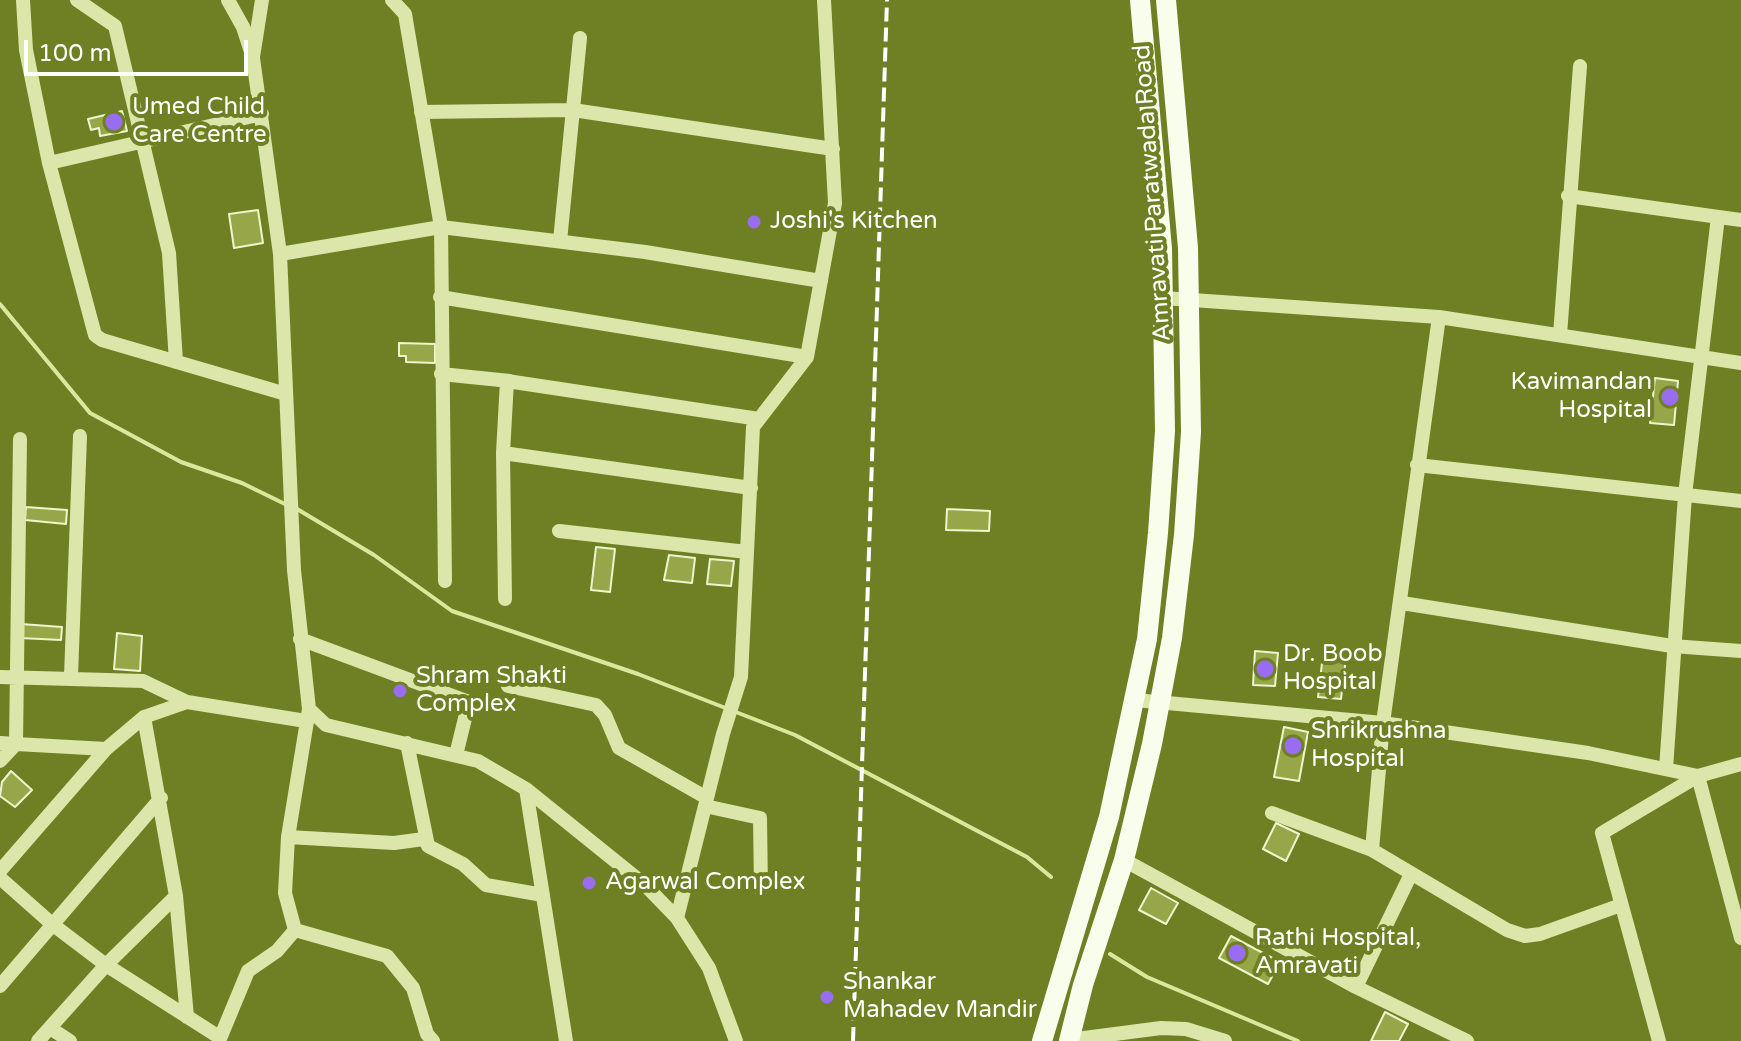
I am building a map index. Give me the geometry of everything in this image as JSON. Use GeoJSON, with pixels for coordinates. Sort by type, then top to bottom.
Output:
{"type":"FeatureCollection","features":[{"type":"Feature","properties":{"kind":"main road"},"geometry":{"type":"LineString","coordinates":[[1042,1041],[1109,817],[1147,639],[1158,533],[1165,431],[1162,249],[1140,0]]}},
{"type":"Feature","properties":{"kind":"main road","name":"Amravati Paratwada Road"},"geometry":{"type":"LineString","coordinates":[[1116,855],[1132,830],[1172,638],[1184,535],[1191,432],[1188,248],[1166,0]]}},
{"type":"Feature","properties":{"kind":"main road"},"geometry":{"type":"LineString","coordinates":[[1063,1041],[1116,855],[1109,817]]}},
{"type":"Feature","properties":{"kind":"street"},"geometry":{"type":"LineString","coordinates":[[23,0],[26,50],[49,163],[95,335],[286,394]]}},
{"type":"Feature","properties":{"kind":"street"},"geometry":{"type":"LineString","coordinates":[[77,0],[115,26],[169,253],[176,362]]}},
{"type":"Feature","properties":{"kind":"street"},"geometry":{"type":"LineString","coordinates":[[228,0],[243,27],[253,58],[280,254],[292,510],[308,715],[288,837],[285,893],[295,930]]}},
{"type":"Feature","properties":{"kind":"street"},"geometry":{"type":"LineString","coordinates":[[253,58],[262,0]]}},
{"type":"Feature","properties":{"kind":"street"},"geometry":{"type":"LineString","coordinates":[[392,0],[405,14],[441,227],[445,581]]}},
{"type":"Feature","properties":{"kind":"street"},"geometry":{"type":"LineString","coordinates":[[677,918],[723,734],[741,677],[753,427],[807,357],[835,203],[824,0]]}},
{"type":"Feature","properties":{"kind":"street"},"geometry":{"type":"LineString","coordinates":[[560,241],[580,38]]}},
{"type":"Feature","properties":{"kind":"street"},"geometry":{"type":"LineString","coordinates":[[1560,335],[1580,66]]}},
{"type":"Feature","properties":{"kind":"street"},"geometry":{"type":"LineString","coordinates":[[421,112],[573,110],[833,149]]}},
{"type":"Feature","properties":{"kind":"street"},"geometry":{"type":"LineString","coordinates":[[49,163],[262,114]]}},
{"type":"Feature","properties":{"kind":"street"},"geometry":{"type":"LineString","coordinates":[[1568,196],[1741,220]]}},
{"type":"Feature","properties":{"kind":"street"},"geometry":{"type":"LineString","coordinates":[[1666,769],[1672,646],[1685,495],[1718,217]]}},
{"type":"Feature","properties":{"kind":"street"},"geometry":{"type":"LineString","coordinates":[[280,254],[441,227],[560,241],[821,281]]}},
{"type":"Feature","properties":{"kind":"street"},"geometry":{"type":"LineString","coordinates":[[440,297],[807,357]]}},
{"type":"Feature","properties":{"kind":"street"},"geometry":{"type":"LineString","coordinates":[[1163,298],[1439,317],[1741,363]]}},
{"type":"Feature","properties":{"kind":"street"},"geometry":{"type":"LineString","coordinates":[[1372,850],[1383,723],[1402,603],[1417,465],[1439,317]]}},
{"type":"Feature","properties":{"kind":"street"},"geometry":{"type":"LineString","coordinates":[[441,374],[510,381],[759,419]]}},
{"type":"Feature","properties":{"kind":"street"},"geometry":{"type":"LineString","coordinates":[[505,599],[503,453],[506,383],[510,381]]}},
{"type":"Feature","properties":{"kind":"street"},"geometry":{"type":"LineString","coordinates":[[71,676],[80,436]]}},
{"type":"Feature","properties":{"kind":"street"},"geometry":{"type":"LineString","coordinates":[[0,761],[16,744],[20,439]]}},
{"type":"Feature","properties":{"kind":"street"},"geometry":{"type":"LineString","coordinates":[[503,453],[751,488]]}},
{"type":"Feature","properties":{"kind":"street"},"geometry":{"type":"LineString","coordinates":[[1417,465],[1741,501]]}},
{"type":"Feature","properties":{"kind":"street"},"geometry":{"type":"LineString","coordinates":[[559,531],[747,552]]}},
{"type":"Feature","properties":{"kind":"street"},"geometry":{"type":"LineString","coordinates":[[1402,603],[1672,646],[1741,651]]}},
{"type":"Feature","properties":{"kind":"street"},"geometry":{"type":"LineString","coordinates":[[300,639],[469,702],[456,755]]}},
{"type":"Feature","properties":{"kind":"street"},"geometry":{"type":"LineString","coordinates":[[0,677],[71,676],[143,681],[187,702],[308,715],[326,725],[478,761],[526,789],[645,885],[677,918],[709,968],[736,1041]]}},
{"type":"Feature","properties":{"kind":"street"},"geometry":{"type":"LineString","coordinates":[[508,686],[596,705],[605,715],[619,748],[706,802],[760,818],[761,889]]}},
{"type":"Feature","properties":{"kind":"street"},"geometry":{"type":"LineString","coordinates":[[1135,700],[1383,723],[1588,753],[1698,776]]}},
{"type":"Feature","properties":{"kind":"street"},"geometry":{"type":"LineString","coordinates":[[0,871],[106,749],[144,717],[187,702]]}},
{"type":"Feature","properties":{"kind":"street"},"geometry":{"type":"LineString","coordinates":[[144,717],[161,798],[176,896],[187,1017]]}},
{"type":"Feature","properties":{"kind":"street"},"geometry":{"type":"LineString","coordinates":[[0,743],[106,749]]}},
{"type":"Feature","properties":{"kind":"street"},"geometry":{"type":"LineString","coordinates":[[407,743],[424,839],[432,850],[463,864],[486,885],[543,895]]}},
{"type":"Feature","properties":{"kind":"street"},"geometry":{"type":"LineString","coordinates":[[1659,1041],[1602,833],[1698,776],[1741,764]]}},
{"type":"Feature","properties":{"kind":"street"},"geometry":{"type":"LineString","coordinates":[[1698,776],[1741,938]]}},
{"type":"Feature","properties":{"kind":"street"},"geometry":{"type":"LineString","coordinates":[[526,789],[566,1041]]}},
{"type":"Feature","properties":{"kind":"street"},"geometry":{"type":"LineString","coordinates":[[0,986],[161,798]]}},
{"type":"Feature","properties":{"kind":"street"},"geometry":{"type":"LineString","coordinates":[[1272,813],[1372,850],[1507,930],[1525,936],[1540,934],[1621,905]]}},
{"type":"Feature","properties":{"kind":"street"},"geometry":{"type":"LineString","coordinates":[[288,837],[394,843],[424,839]]}},
{"type":"Feature","properties":{"kind":"street"},"geometry":{"type":"LineString","coordinates":[[1116,855],[1356,987],[1467,1041]]}},
{"type":"Feature","properties":{"kind":"street"},"geometry":{"type":"LineString","coordinates":[[1356,987],[1411,874]]}},
{"type":"Feature","properties":{"kind":"street"},"geometry":{"type":"LineString","coordinates":[[0,878],[52,924],[106,965],[219,1039],[248,971],[277,951],[295,930]]}},
{"type":"Feature","properties":{"kind":"street"},"geometry":{"type":"LineString","coordinates":[[38,1041],[106,965],[176,896]]}},
{"type":"Feature","properties":{"kind":"street"},"geometry":{"type":"LineString","coordinates":[[295,930],[387,956],[413,988],[427,1034],[433,1041]]}},
{"type":"Feature","properties":{"kind":"street"},"geometry":{"type":"LineString","coordinates":[[50,1028],[70,1041]]}},
{"type":"Feature","properties":{"kind":"street"},"geometry":{"type":"LineString","coordinates":[[1063,1041],[1161,1028],[1186,1029],[1225,1041]]}},
{"type":"Feature","properties":{"kind":"building"},"geometry":{"type":"Polygon","coordinates":[[[122,111],[127,131],[100,136],[99,128],[91,130],[88,119],[122,111]]]}},
{"type":"Feature","properties":{"kind":"building"},"geometry":{"type":"Polygon","coordinates":[[[258,210],[263,243],[234,248],[229,214],[258,210]]]}},
{"type":"Feature","properties":{"kind":"building"},"geometry":{"type":"Polygon","coordinates":[[[399,343],[435,344],[435,363],[406,362],[406,356],[399,356],[399,343]]]}},
{"type":"Feature","properties":{"kind":"building"},"geometry":{"type":"Polygon","coordinates":[[[1655,378],[1678,381],[1674,425],[1650,423],[1655,378]]]}},
{"type":"Feature","properties":{"kind":"building"},"geometry":{"type":"Polygon","coordinates":[[[26,507],[67,510],[66,524],[25,520],[26,507]]]}},
{"type":"Feature","properties":{"kind":"building"},"geometry":{"type":"Polygon","coordinates":[[[947,509],[990,511],[989,531],[946,530],[947,509]]]}},
{"type":"Feature","properties":{"kind":"building"},"geometry":{"type":"Polygon","coordinates":[[[596,547],[615,549],[610,592],[591,590],[596,547]]]}},
{"type":"Feature","properties":{"kind":"building"},"geometry":{"type":"Polygon","coordinates":[[[669,555],[695,558],[692,583],[664,580],[669,555]]]}},
{"type":"Feature","properties":{"kind":"building"},"geometry":{"type":"Polygon","coordinates":[[[710,559],[734,561],[731,586],[707,584],[710,559]]]}},
{"type":"Feature","properties":{"kind":"building"},"geometry":{"type":"Polygon","coordinates":[[[21,624],[62,627],[61,640],[20,638],[21,624]]]}},
{"type":"Feature","properties":{"kind":"building"},"geometry":{"type":"Polygon","coordinates":[[[117,633],[142,636],[140,671],[114,669],[117,633]]]}},
{"type":"Feature","properties":{"kind":"building"},"geometry":{"type":"Polygon","coordinates":[[[1324,646],[1347,649],[1341,699],[1318,697],[1324,646]]]}},
{"type":"Feature","properties":{"kind":"building"},"geometry":{"type":"Polygon","coordinates":[[[1255,651],[1278,653],[1275,686],[1253,685],[1255,651]]]}},
{"type":"Feature","properties":{"kind":"building"},"geometry":{"type":"Polygon","coordinates":[[[1284,727],[1308,732],[1299,781],[1274,777],[1284,727]]]}},
{"type":"Feature","properties":{"kind":"building"},"geometry":{"type":"Polygon","coordinates":[[[11,771],[32,790],[15,807],[0,796],[2,782],[11,771]]]}},
{"type":"Feature","properties":{"kind":"building"},"geometry":{"type":"Polygon","coordinates":[[[1276,823],[1299,834],[1286,861],[1263,849],[1276,823]]]}},
{"type":"Feature","properties":{"kind":"building"},"geometry":{"type":"Polygon","coordinates":[[[1151,888],[1178,903],[1166,924],[1139,910],[1151,888]]]}},
{"type":"Feature","properties":{"kind":"building"},"geometry":{"type":"Polygon","coordinates":[[[1231,936],[1280,962],[1268,984],[1219,958],[1231,936]]]}},
{"type":"Feature","properties":{"kind":"building"},"geometry":{"type":"Polygon","coordinates":[[[1385,1012],[1408,1024],[1399,1041],[1371,1041],[1385,1012]]]}},
{"type":"Feature","properties":{"kind":"waterway"},"geometry":{"type":"LineString","coordinates":[[0,304],[90,413],[181,462],[242,483],[289,506]]}},
{"type":"Feature","properties":{"kind":"waterway"},"geometry":{"type":"LineString","coordinates":[[297,509],[374,555],[452,611],[638,674],[795,735],[1027,857],[1051,877]]}},
{"type":"Feature","properties":{"kind":"waterway"},"geometry":{"type":"LineString","coordinates":[[1110,954],[1147,977],[1298,1041]]}},
{"type":"Feature","properties":{"kind":"railway"},"geometry":{"type":"LineString","coordinates":[[853,1041],[887,0]]}},
{"type":"Feature","properties":{"kind":"place","name":"Umed Child Care Centre"},"geometry":{"type":"Point","coordinates":[114,122]}},
{"type":"Feature","properties":{"kind":"place","name":"Joshi's Kitchen"},"geometry":{"type":"Point","coordinates":[754,222]}},
{"type":"Feature","properties":{"kind":"place","name":"Kavimandan Hospital"},"geometry":{"type":"Point","coordinates":[1670,397]}},
{"type":"Feature","properties":{"kind":"place","name":"Dr. Boob Hospital"},"geometry":{"type":"Point","coordinates":[1265,669]}},
{"type":"Feature","properties":{"kind":"place","name":"Shram Shakti Complex"},"geometry":{"type":"Point","coordinates":[400,691]}},
{"type":"Feature","properties":{"kind":"place","name":"Shrikrushna Hospital"},"geometry":{"type":"Point","coordinates":[1293,746]}},
{"type":"Feature","properties":{"kind":"place","name":"Agarwal Complex"},"geometry":{"type":"Point","coordinates":[589,883]}},
{"type":"Feature","properties":{"kind":"place","name":"Rathi Hospital, Amravati"},"geometry":{"type":"Point","coordinates":[1237,953]}},
{"type":"Feature","properties":{"kind":"place","name":"Shankar Mahadev Mandir"},"geometry":{"type":"Point","coordinates":[827,997]}}]}
